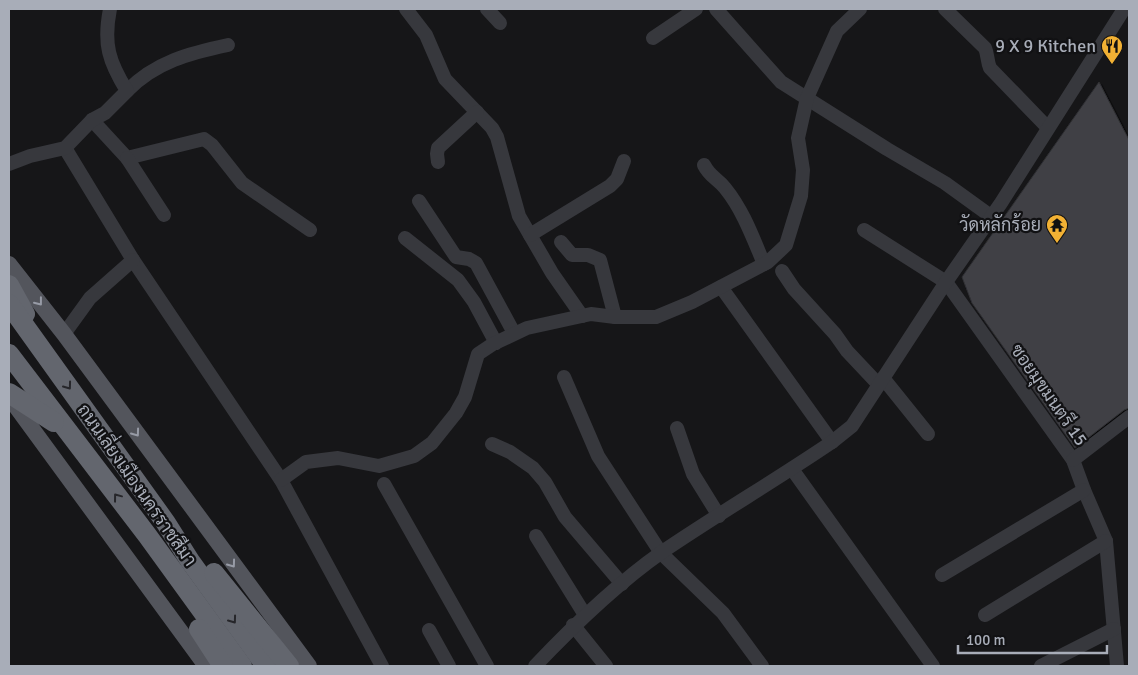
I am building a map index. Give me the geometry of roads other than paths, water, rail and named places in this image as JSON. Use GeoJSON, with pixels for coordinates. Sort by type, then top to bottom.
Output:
{"type":"FeatureCollection","features":[{"type":"Feature","properties":{"kind":"highway"},"geometry":{"type":"LineString","coordinates":[[9,285],[50,361]]}},
{"type":"Feature","properties":{"kind":"highway","name":"ถนนเลี่ยงเมืองนครราชสีมา"},"geometry":{"type":"LineString","coordinates":[[9,304],[266,666]]}},
{"type":"Feature","properties":{"kind":"highway","name":"ถนนเลี่ยงเมืองนครราชสีมา"},"geometry":{"type":"LineString","coordinates":[[9,354],[147,536],[242,666]]}},
{"type":"Feature","properties":{"kind":"highway"},"geometry":{"type":"LineString","coordinates":[[9,393],[66,430]]}},
{"type":"Feature","properties":{"kind":"highway"},"geometry":{"type":"LineString","coordinates":[[166,523],[197,552],[289,666]]}},
{"type":"Feature","properties":{"kind":"highway"},"geometry":{"type":"LineString","coordinates":[[147,536],[176,591],[223,666]]}},
{"type":"Feature","properties":{"kind":"highway"},"geometry":{"type":"LineString","coordinates":[[275,648],[296,666]]}},
{"type":"Feature","properties":{"kind":"main road"},"geometry":{"type":"LineString","coordinates":[[9,264],[64,334],[309,666]]}},
{"type":"Feature","properties":{"kind":"main road"},"geometry":{"type":"LineString","coordinates":[[9,397],[206,666]]}},
{"type":"Feature","properties":{"kind":"street"},"geometry":{"type":"LineString","coordinates":[[110,9],[107,22],[108,48],[113,70],[127,91]]}},
{"type":"Feature","properties":{"kind":"street"},"geometry":{"type":"LineString","coordinates":[[406,9],[426,35],[445,79],[492,128],[497,137],[520,216],[552,273],[582,316]]}},
{"type":"Feature","properties":{"kind":"street"},"geometry":{"type":"LineString","coordinates":[[487,9],[500,23]]}},
{"type":"Feature","properties":{"kind":"street"},"geometry":{"type":"LineString","coordinates":[[652,38],[696,9]]}},
{"type":"Feature","properties":{"kind":"street"},"geometry":{"type":"LineString","coordinates":[[716,9],[781,82],[945,183],[992,217]]}},
{"type":"Feature","properties":{"kind":"street"},"geometry":{"type":"LineString","coordinates":[[281,480],[306,462],[338,458],[379,466],[414,456],[432,443],[456,413],[465,397],[478,354],[514,333],[527,328],[591,314],[615,317],[656,317],[692,302],[768,262],[786,245],[801,196],[803,170],[798,138],[807,98],[837,32],[860,9]]}},
{"type":"Feature","properties":{"kind":"street"},"geometry":{"type":"LineString","coordinates":[[945,9],[985,48],[988,53],[990,68],[1048,128]]}},
{"type":"Feature","properties":{"kind":"street"},"geometry":{"type":"LineString","coordinates":[[535,666],[573,625],[661,553],[792,469],[852,426],[946,282],[992,217],[1124,9]]}},
{"type":"Feature","properties":{"kind":"street"},"geometry":{"type":"LineString","coordinates":[[9,164],[30,156],[65,148],[92,120],[105,113],[137,81],[152,70],[193,52],[228,45]]}},
{"type":"Feature","properties":{"kind":"street"},"geometry":{"type":"LineString","coordinates":[[438,162],[438,148],[476,112]]}},
{"type":"Feature","properties":{"kind":"street"},"geometry":{"type":"LineString","coordinates":[[92,120],[127,158],[164,215]]}},
{"type":"Feature","properties":{"kind":"street"},"geometry":{"type":"LineString","coordinates":[[127,158],[204,140],[212,145],[242,183],[310,230]]}},
{"type":"Feature","properties":{"kind":"street"},"geometry":{"type":"LineString","coordinates":[[65,148],[133,260],[281,480],[382,666]]}},
{"type":"Feature","properties":{"kind":"street"},"geometry":{"type":"LineString","coordinates":[[530,235],[610,186],[617,179],[624,161]]}},
{"type":"Feature","properties":{"kind":"street"},"geometry":{"type":"LineString","coordinates":[[704,165],[709,174],[724,186],[744,218],[764,264]]}},
{"type":"Feature","properties":{"kind":"street"},"geometry":{"type":"LineString","coordinates":[[419,202],[456,257],[469,258],[476,263],[514,333]]}},
{"type":"Feature","properties":{"kind":"street","name":"ซอยมุขมนตรี 15"},"geometry":{"type":"LineString","coordinates":[[864,230],[946,282],[1073,460],[1106,541],[1117,666]]}},
{"type":"Feature","properties":{"kind":"street"},"geometry":{"type":"LineString","coordinates":[[405,238],[458,280],[474,302],[496,343]]}},
{"type":"Feature","properties":{"kind":"street"},"geometry":{"type":"LineString","coordinates":[[562,242],[572,254],[588,255],[600,260],[615,317]]}},
{"type":"Feature","properties":{"kind":"street"},"geometry":{"type":"LineString","coordinates":[[64,334],[90,298],[133,260]]}},
{"type":"Feature","properties":{"kind":"street"},"geometry":{"type":"LineString","coordinates":[[782,271],[794,290],[835,334],[847,352],[881,381],[928,434]]}},
{"type":"Feature","properties":{"kind":"street"},"geometry":{"type":"LineString","coordinates":[[721,287],[832,442]]}},
{"type":"Feature","properties":{"kind":"street"},"geometry":{"type":"LineString","coordinates":[[564,377],[598,456],[661,553],[723,613],[762,666]]}},
{"type":"Feature","properties":{"kind":"street"},"geometry":{"type":"LineString","coordinates":[[1073,460],[1129,417]]}},
{"type":"Feature","properties":{"kind":"street"},"geometry":{"type":"LineString","coordinates":[[677,428],[694,474],[720,516]]}},
{"type":"Feature","properties":{"kind":"street"},"geometry":{"type":"LineString","coordinates":[[492,444],[510,452],[533,468],[545,482],[565,518],[622,584]]}},
{"type":"Feature","properties":{"kind":"street"},"geometry":{"type":"LineString","coordinates":[[792,469],[932,666]]}},
{"type":"Feature","properties":{"kind":"street"},"geometry":{"type":"LineString","coordinates":[[384,484],[487,666]]}},
{"type":"Feature","properties":{"kind":"street"},"geometry":{"type":"LineString","coordinates":[[942,575],[1084,490]]}},
{"type":"Feature","properties":{"kind":"street"},"geometry":{"type":"LineString","coordinates":[[536,536],[585,615]]}},
{"type":"Feature","properties":{"kind":"street"},"geometry":{"type":"LineString","coordinates":[[985,615],[1106,541]]}},
{"type":"Feature","properties":{"kind":"street"},"geometry":{"type":"LineString","coordinates":[[573,625],[606,666]]}},
{"type":"Feature","properties":{"kind":"street"},"geometry":{"type":"LineString","coordinates":[[1041,666],[1114,629]]}},
{"type":"Feature","properties":{"kind":"street"},"geometry":{"type":"LineString","coordinates":[[429,630],[449,666]]}},
{"type":"Feature","properties":{"kind":"place","name":"9 X 9 Kitchen"},"geometry":{"type":"Point","coordinates":[1112,65]}},
{"type":"Feature","properties":{"kind":"place","name":"วัดหลักร้อย"},"geometry":{"type":"Point","coordinates":[1057,244]}}]}
